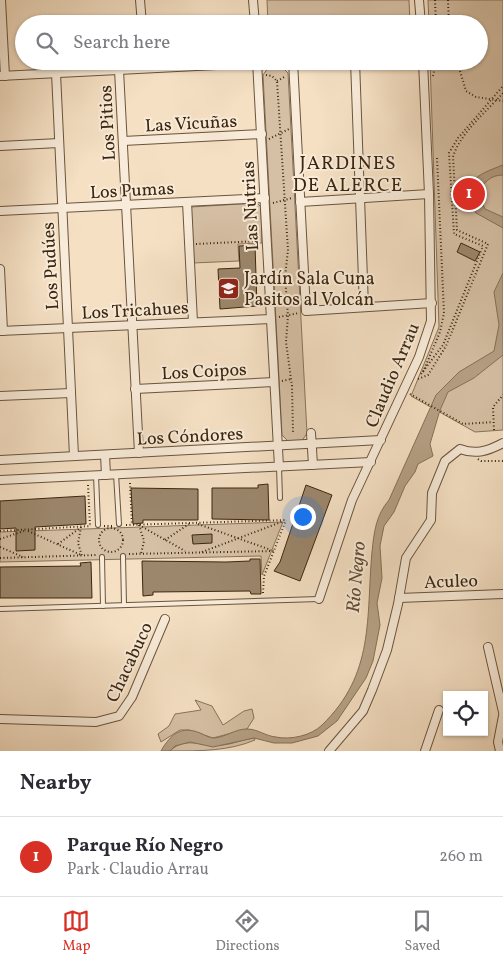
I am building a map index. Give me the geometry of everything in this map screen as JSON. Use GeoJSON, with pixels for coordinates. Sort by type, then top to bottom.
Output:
{"type":"FeatureCollection","features":[{"type":"Feature","properties":{"kind":"street"},"geometry":{"type":"LineString","coordinates":[[140,0],[141,15]]}},
{"type":"Feature","properties":{"kind":"street"},"geometry":{"type":"LineString","coordinates":[[253,0],[254,15]]}},
{"type":"Feature","properties":{"kind":"street"},"geometry":{"type":"LineString","coordinates":[[419,0],[420,15]]}},
{"type":"Feature","properties":{"kind":"street"},"geometry":{"type":"LineString","coordinates":[[3,1],[2,76],[119,70]]}},
{"type":"Feature","properties":{"kind":"street","name":"Los Pitios"},"geometry":{"type":"LineString","coordinates":[[119,70],[138,453]]}},
{"type":"Feature","properties":{"kind":"street","name":"Las Nutrias"},"geometry":{"type":"LineString","coordinates":[[258,70],[279,467]]}},
{"type":"Feature","properties":{"kind":"street"},"geometry":{"type":"LineString","coordinates":[[294,70],[306,311],[432,303]]}},
{"type":"Feature","properties":{"kind":"street"},"geometry":{"type":"LineString","coordinates":[[355,70],[364,307]]}},
{"type":"Feature","properties":{"kind":"street","name":"Claudio Arrau"},"geometry":{"type":"LineString","coordinates":[[319,599],[352,500],[381,440],[429,330],[432,303],[422,70]]}},
{"type":"Feature","properties":{"kind":"street","name":"Los Pudúes"},"geometry":{"type":"LineString","coordinates":[[56,73],[74,456]]}},
{"type":"Feature","properties":{"kind":"street","name":"Las Vicuñas"},"geometry":{"type":"LineString","coordinates":[[123,141],[262,138]]}},
{"type":"Feature","properties":{"kind":"street"},"geometry":{"type":"LineString","coordinates":[[0,146],[59,143]]}},
{"type":"Feature","properties":{"kind":"street"},"geometry":{"type":"LineString","coordinates":[[300,198],[360,198],[429,194]]}},
{"type":"Feature","properties":{"kind":"street","name":"Los Pumas"},"geometry":{"type":"LineString","coordinates":[[0,211],[187,202],[265,201]]}},
{"type":"Feature","properties":{"kind":"street"},"geometry":{"type":"LineString","coordinates":[[187,202],[193,322]]}},
{"type":"Feature","properties":{"kind":"street"},"geometry":{"type":"LineString","coordinates":[[0,269],[2,331]]}},
{"type":"Feature","properties":{"kind":"street","name":"Los Tricahues"},"geometry":{"type":"LineString","coordinates":[[2,331],[271,319]]}},
{"type":"Feature","properties":{"kind":"street","name":"Los Coipos"},"geometry":{"type":"LineString","coordinates":[[135,389],[274,382]]}},
{"type":"Feature","properties":{"kind":"street"},"geometry":{"type":"LineString","coordinates":[[0,396],[71,393]]}},
{"type":"Feature","properties":{"kind":"street"},"geometry":{"type":"LineString","coordinates":[[311,432],[313,465]]}},
{"type":"Feature","properties":{"kind":"street","name":"Los Cóndores"},"geometry":{"type":"LineString","coordinates":[[0,460],[381,440]]}},
{"type":"Feature","properties":{"kind":"street"},"geometry":{"type":"LineString","coordinates":[[329,751],[363,711],[369,697],[387,650],[406,558],[431,520],[432,492],[444,461],[460,450],[470,453],[483,452],[503,443]]}},
{"type":"Feature","properties":{"kind":"street"},"geometry":{"type":"LineString","coordinates":[[105,455],[106,475]]}},
{"type":"Feature","properties":{"kind":"street","name":"Los Cóndores"},"geometry":{"type":"LineString","coordinates":[[0,480],[371,462]]}},
{"type":"Feature","properties":{"kind":"street","name":"Aculeo"},"geometry":{"type":"LineString","coordinates":[[399,598],[503,594]]}},
{"type":"Feature","properties":{"kind":"street","name":"Chacabuco"},"geometry":{"type":"LineString","coordinates":[[0,719],[96,722],[119,716],[132,697],[165,619]]}},
{"type":"Feature","properties":{"kind":"street"},"geometry":{"type":"LineString","coordinates":[[488,647],[503,714],[498,742],[500,751]]}},
{"type":"Feature","properties":{"kind":"street"},"geometry":{"type":"LineString","coordinates":[[425,751],[439,710]]}},
{"type":"Feature","properties":{"kind":"lane"},"geometry":{"type":"LineString","coordinates":[[279,467],[280,498]]}},
{"type":"Feature","properties":{"kind":"lane"},"geometry":{"type":"LineString","coordinates":[[116,474],[119,525]]}},
{"type":"Feature","properties":{"kind":"lane"},"geometry":{"type":"LineString","coordinates":[[96,475],[98,525]]}},
{"type":"Feature","properties":{"kind":"lane"},"geometry":{"type":"LineString","coordinates":[[123,556],[124,605]]}},
{"type":"Feature","properties":{"kind":"lane"},"geometry":{"type":"LineString","coordinates":[[102,557],[103,606]]}},
{"type":"Feature","properties":{"kind":"lane"},"geometry":{"type":"LineString","coordinates":[[0,609],[319,599]]}},
{"type":"Feature","properties":{"kind":"path"},"geometry":{"type":"LineString","coordinates":[[435,0],[436,15]]}},
{"type":"Feature","properties":{"kind":"path"},"geometry":{"type":"LineString","coordinates":[[448,0],[449,15]]}},
{"type":"Feature","properties":{"kind":"path"},"geometry":{"type":"LineString","coordinates":[[460,70],[466,92],[476,97],[503,101]]}},
{"type":"Feature","properties":{"kind":"path"},"geometry":{"type":"LineString","coordinates":[[259,75],[269,75],[277,81],[288,250],[286,342],[291,379],[293,432]]}},
{"type":"Feature","properties":{"kind":"path"},"geometry":{"type":"LineString","coordinates":[[405,387],[427,369],[443,345],[483,246],[454,234],[449,154],[458,138],[503,86]]}},
{"type":"Feature","properties":{"kind":"path"},"geometry":{"type":"LineString","coordinates":[[405,387],[428,375],[446,346],[488,244],[457,230],[453,158],[458,145],[503,93]]}},
{"type":"Feature","properties":{"kind":"path"},"geometry":{"type":"LineString","coordinates":[[262,138],[296,127]]}},
{"type":"Feature","properties":{"kind":"path"},"geometry":{"type":"LineString","coordinates":[[265,201],[284,201],[300,198]]}},
{"type":"Feature","properties":{"kind":"path"},"geometry":{"type":"LineString","coordinates":[[189,244],[267,241]]}},
{"type":"Feature","properties":{"kind":"path"},"geometry":{"type":"LineString","coordinates":[[271,319],[306,311]]}},
{"type":"Feature","properties":{"kind":"path"},"geometry":{"type":"LineString","coordinates":[[405,387],[421,399],[463,424],[493,422]]}},
{"type":"Feature","properties":{"kind":"path"},"geometry":{"type":"LineString","coordinates":[[494,430],[494,407],[503,396]]}},
{"type":"Feature","properties":{"kind":"path"},"geometry":{"type":"LineString","coordinates":[[470,453],[481,461],[503,461]]}},
{"type":"Feature","properties":{"kind":"path"},"geometry":{"type":"LineString","coordinates":[[495,462],[499,455]]}},
{"type":"Feature","properties":{"kind":"path"},"geometry":{"type":"LineString","coordinates":[[130,483],[132,525]]}},
{"type":"Feature","properties":{"kind":"path"},"geometry":{"type":"LineString","coordinates":[[88,485],[90,526]]}},
{"type":"Feature","properties":{"kind":"path"},"geometry":{"type":"LineString","coordinates":[[0,531],[90,526],[286,520]]}},
{"type":"Feature","properties":{"kind":"path"},"geometry":{"type":"LineString","coordinates":[[200,552],[286,520]]}},
{"type":"Feature","properties":{"kind":"path"},"geometry":{"type":"LineString","coordinates":[[263,601],[264,576],[286,520]]}},
{"type":"Feature","properties":{"kind":"path"},"geometry":{"type":"LineString","coordinates":[[165,540],[191,523]]}},
{"type":"Feature","properties":{"kind":"path"},"geometry":{"type":"LineString","coordinates":[[196,523],[274,551]]}},
{"type":"Feature","properties":{"kind":"path"},"geometry":{"type":"LineString","coordinates":[[139,525],[186,552]]}},
{"type":"Feature","properties":{"kind":"path"},"geometry":{"type":"LineString","coordinates":[[139,525],[144,541],[141,554]]}},
{"type":"Feature","properties":{"kind":"path"},"geometry":{"type":"LineString","coordinates":[[58,544],[81,527]]}},
{"type":"Feature","properties":{"kind":"path"},"geometry":{"type":"LineString","coordinates":[[81,527],[78,543],[82,556]]}},
{"type":"Feature","properties":{"kind":"path"},"geometry":{"type":"LineString","coordinates":[[110,528],[118,530],[123,540],[121,548],[114,552],[105,552],[98,542],[103,531],[110,528]]}},
{"type":"Feature","properties":{"kind":"path"},"geometry":{"type":"LineString","coordinates":[[0,539],[26,530],[82,556]]}},
{"type":"Feature","properties":{"kind":"path"},"geometry":{"type":"LineString","coordinates":[[0,547],[24,558]]}},
{"type":"Feature","properties":{"kind":"path"},"geometry":{"type":"LineString","coordinates":[[0,558],[274,551]]}},
{"type":"Feature","properties":{"kind":"shaded area"},"geometry":{"type":"Polygon","coordinates":[[[267,0],[409,0],[410,15],[268,15],[267,0]]]}},
{"type":"Feature","properties":{"kind":"shaded area"},"geometry":{"type":"Polygon","coordinates":[[[428,0],[503,0],[503,430],[475,432],[411,396],[439,327],[430,70],[488,70],[488,15],[429,15],[428,0]]]}},
{"type":"Feature","properties":{"kind":"shaded area"},"geometry":{"type":"Polygon","coordinates":[[[267,70],[285,70],[288,73],[307,433],[302,441],[289,442],[282,435],[263,75],[267,70]]]}},
{"type":"Feature","properties":{"kind":"shaded area"},"geometry":{"type":"Polygon","coordinates":[[[503,165],[503,175],[494,176],[488,180],[478,194],[485,209],[503,217],[503,228],[476,213],[470,194],[473,181],[503,165]]]}},
{"type":"Feature","properties":{"kind":"shaded area"},"geometry":{"type":"Polygon","coordinates":[[[257,203],[261,207],[262,243],[238,244],[239,261],[193,263],[191,207],[257,203]]]}},
{"type":"Feature","properties":{"kind":"shaded area"},"geometry":{"type":"Polygon","coordinates":[[[503,273],[503,355],[474,378],[448,392],[440,410],[430,444],[433,456],[418,464],[405,486],[394,512],[384,526],[380,546],[382,578],[377,603],[380,625],[373,661],[366,678],[337,721],[318,736],[292,743],[274,743],[254,738],[213,747],[190,742],[175,746],[170,751],[161,751],[172,736],[187,730],[214,738],[247,729],[282,738],[300,736],[317,729],[339,706],[351,686],[360,665],[365,644],[373,545],[378,518],[389,500],[436,395],[459,372],[494,351],[499,325],[494,292],[503,273]]]}},
{"type":"Feature","properties":{"kind":"shaded area"},"geometry":{"type":"Polygon","coordinates":[[[283,522],[262,575],[261,556],[0,562],[0,532],[283,522]]]}},
{"type":"Feature","properties":{"kind":"shaded area"},"geometry":{"type":"Polygon","coordinates":[[[195,700],[212,706],[223,725],[244,711],[252,709],[254,718],[247,729],[213,738],[189,730],[180,730],[161,742],[158,734],[169,726],[175,714],[201,710],[195,700]]]}},
{"type":"Feature","properties":{"kind":"shaded area"},"geometry":{"type":"Polygon","coordinates":[[[254,738],[255,740],[245,744],[225,748],[170,751],[182,744],[223,745],[254,738]]]}},
{"type":"Feature","properties":{"kind":"building"},"geometry":{"type":"Polygon","coordinates":[[[461,243],[480,252],[475,261],[457,252],[461,243]]]}},
{"type":"Feature","properties":{"kind":"building"},"geometry":{"type":"Polygon","coordinates":[[[255,245],[257,306],[220,309],[218,269],[240,268],[239,246],[255,245]]]}},
{"type":"Feature","properties":{"kind":"building"},"geometry":{"type":"Polygon","coordinates":[[[268,484],[269,520],[212,519],[212,488],[258,488],[258,485],[268,484]]]}},
{"type":"Feature","properties":{"kind":"building"},"geometry":{"type":"Polygon","coordinates":[[[306,485],[332,495],[300,581],[274,571],[280,562],[306,485]]]}},
{"type":"Feature","properties":{"kind":"building"},"geometry":{"type":"Polygon","coordinates":[[[131,488],[198,489],[198,520],[143,520],[143,523],[133,524],[131,488]]]}},
{"type":"Feature","properties":{"kind":"building"},"geometry":{"type":"Polygon","coordinates":[[[85,496],[86,524],[35,527],[35,550],[16,551],[16,528],[0,529],[0,501],[85,496]]]}},
{"type":"Feature","properties":{"kind":"building"},"geometry":{"type":"Polygon","coordinates":[[[212,534],[212,543],[193,544],[192,535],[212,534]]]}},
{"type":"Feature","properties":{"kind":"building"},"geometry":{"type":"Polygon","coordinates":[[[250,559],[260,559],[261,594],[251,594],[250,591],[153,592],[153,595],[143,596],[142,561],[226,562],[250,561],[250,559]]]}},
{"type":"Feature","properties":{"kind":"building"},"geometry":{"type":"Polygon","coordinates":[[[91,562],[92,598],[0,598],[0,567],[81,566],[80,563],[91,562]]]}},
{"type":"Feature","properties":{"kind":"place","name":"Parque Río Negro"},"geometry":{"type":"Point","coordinates":[469,194]}},
{"type":"Feature","properties":{"kind":"place","name":"Jardín Sala Cuna Pasitos al Volcán"},"geometry":{"type":"Point","coordinates":[228,288]}},
{"type":"Feature","properties":{"kind":"district","name":"JARDINES DE ALERCE"},"geometry":{"type":"Point","coordinates":[348,173]}},
{"type":"Feature","properties":{"kind":"water label","name":"Río Negro"},"geometry":{"type":"Point","coordinates":[355,577]}}]}
